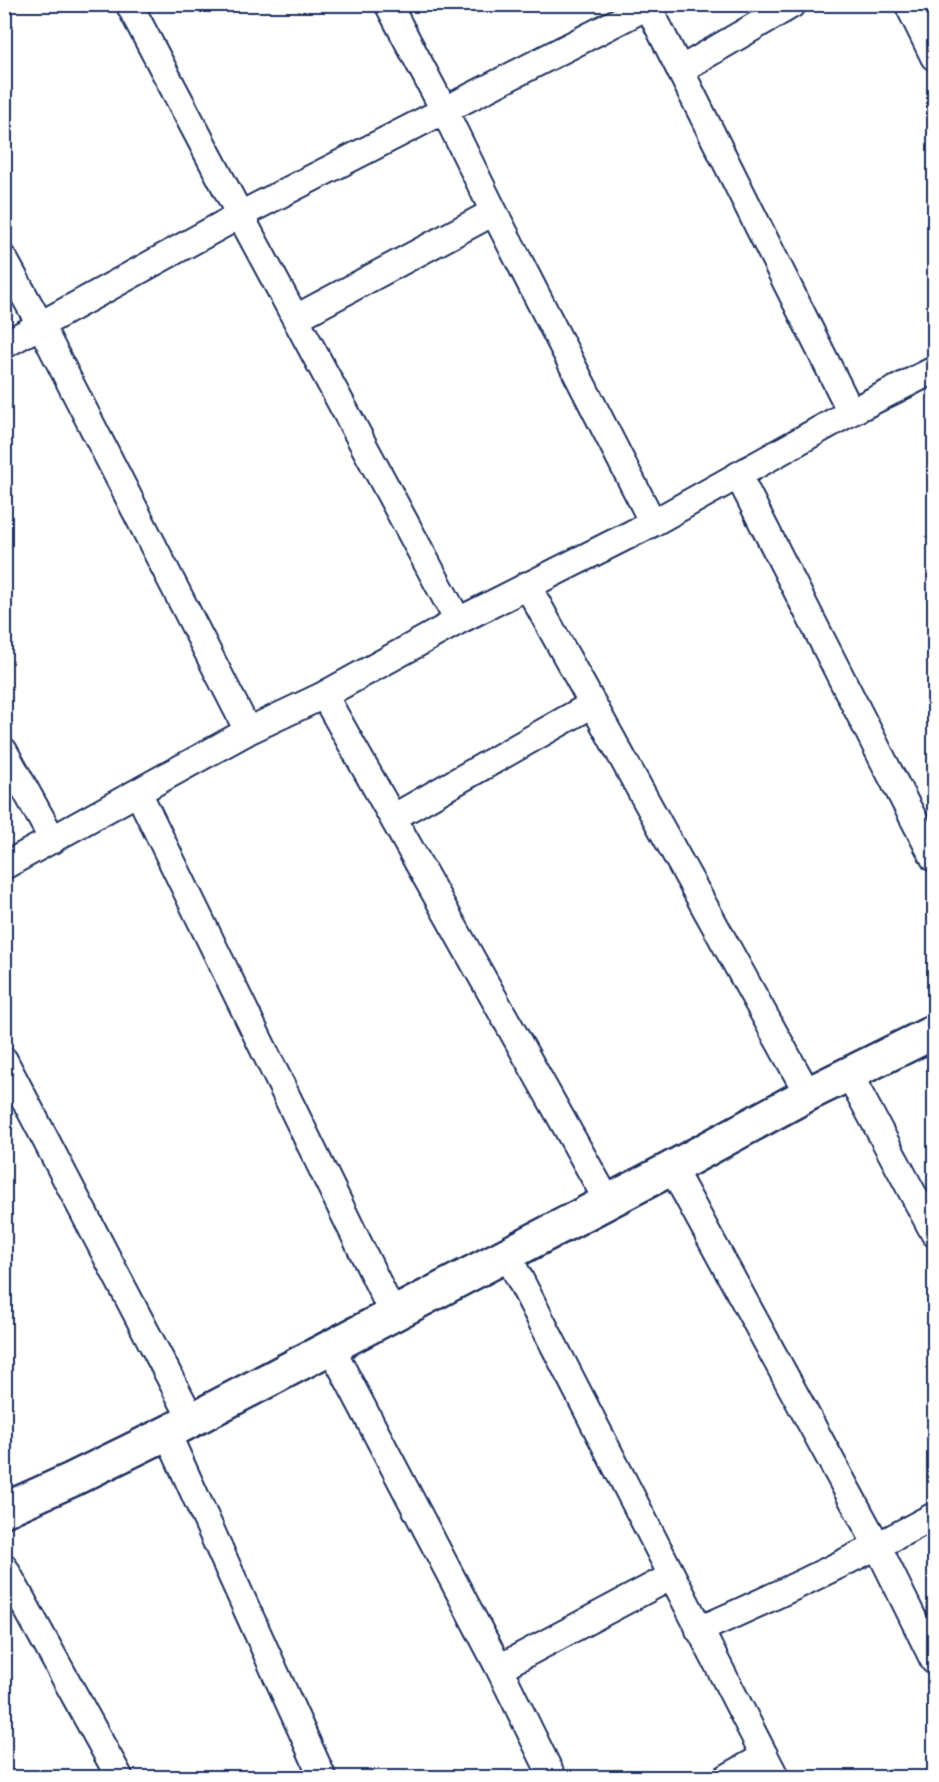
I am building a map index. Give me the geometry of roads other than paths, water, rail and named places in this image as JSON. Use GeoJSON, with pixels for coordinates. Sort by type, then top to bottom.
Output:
{"type":"FeatureCollection","features":[{"type":"Feature","properties":{"kind":"main road"},"geometry":{"type":"LineString","coordinates":[[4,1510],[180,1426],[808,1094],[934,1032]]}},
{"type":"Feature","properties":{"kind":"street"},"geometry":{"type":"LineString","coordinates":[[129,4],[458,621]]}},
{"type":"Feature","properties":{"kind":"street"},"geometry":{"type":"LineString","coordinates":[[388,4],[653,523]]}},
{"type":"Feature","properties":{"kind":"street"},"geometry":{"type":"LineString","coordinates":[[680,70],[792,4]]}},
{"type":"Feature","properties":{"kind":"street"},"geometry":{"type":"LineString","coordinates":[[908,4],[932,48]]}},
{"type":"Feature","properties":{"kind":"street"},"geometry":{"type":"LineString","coordinates":[[4,345],[240,215],[648,5],[851,412]]}},
{"type":"Feature","properties":{"kind":"street"},"geometry":{"type":"LineString","coordinates":[[296,318],[494,212]]}},
{"type":"Feature","properties":{"kind":"street"},"geometry":{"type":"LineString","coordinates":[[4,259],[41,326],[248,731]]}},
{"type":"Feature","properties":{"kind":"street"},"geometry":{"type":"LineString","coordinates":[[4,866],[248,731],[324,695],[458,621],[653,523],[851,412],[934,370]]}},
{"type":"Feature","properties":{"kind":"street"},"geometry":{"type":"LineString","coordinates":[[738,476],[934,858]]}},
{"type":"Feature","properties":{"kind":"street"},"geometry":{"type":"LineString","coordinates":[[527,585],[808,1094]]}},
{"type":"Feature","properties":{"kind":"street"},"geometry":{"type":"LineString","coordinates":[[324,695],[607,1200]]}},
{"type":"Feature","properties":{"kind":"street"},"geometry":{"type":"LineString","coordinates":[[394,817],[593,704]]}},
{"type":"Feature","properties":{"kind":"street"},"geometry":{"type":"LineString","coordinates":[[4,751],[53,840]]}},
{"type":"Feature","properties":{"kind":"street"},"geometry":{"type":"LineString","coordinates":[[138,792],[393,1314]]}},
{"type":"Feature","properties":{"kind":"street"},"geometry":{"type":"LineString","coordinates":[[4,1060],[180,1426],[323,1778]]}},
{"type":"Feature","properties":{"kind":"street"},"geometry":{"type":"LineString","coordinates":[[849,1074],[934,1233]]}},
{"type":"Feature","properties":{"kind":"street"},"geometry":{"type":"LineString","coordinates":[[672,1167],[878,1546],[934,1661]]}},
{"type":"Feature","properties":{"kind":"street"},"geometry":{"type":"LineString","coordinates":[[507,1254],[771,1767],[726,1778]]}},
{"type":"Feature","properties":{"kind":"street"},"geometry":{"type":"LineString","coordinates":[[331,1347],[499,1668],[553,1778]]}},
{"type":"Feature","properties":{"kind":"street"},"geometry":{"type":"LineString","coordinates":[[699,1630],[878,1546],[934,1516]]}},
{"type":"Feature","properties":{"kind":"street"},"geometry":{"type":"LineString","coordinates":[[4,1567],[120,1778]]}},
{"type":"Feature","properties":{"kind":"street"},"geometry":{"type":"LineString","coordinates":[[499,1668],[672,1576]]}}]}
